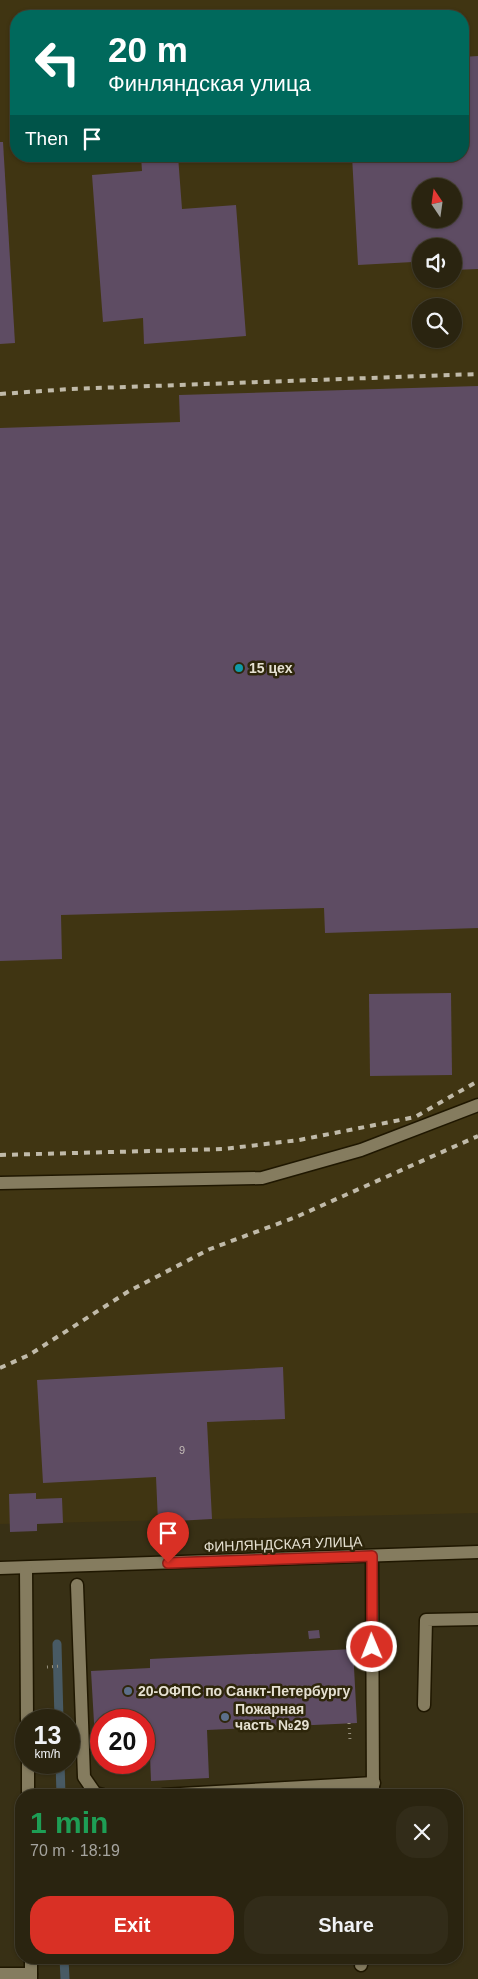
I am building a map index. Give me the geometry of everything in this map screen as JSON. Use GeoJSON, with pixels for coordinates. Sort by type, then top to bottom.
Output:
{"type":"FeatureCollection","features":[{"type":"Feature","properties":{"kind":"street"},"geometry":{"type":"LineString","coordinates":[[0,1183],[262,1178],[362,1150],[478,1105]]}},
{"type":"Feature","properties":{"kind":"street","name":"ФИНЛЯНДСКАЯ УЛИЦА"},"geometry":{"type":"LineString","coordinates":[[0,1568],[478,1552]]}},
{"type":"Feature","properties":{"kind":"street"},"geometry":{"type":"LineString","coordinates":[[372,1556],[373,1789]]}},
{"type":"Feature","properties":{"kind":"street"},"geometry":{"type":"LineString","coordinates":[[26,1568],[27,1709]]}},
{"type":"Feature","properties":{"kind":"street"},"geometry":{"type":"LineString","coordinates":[[78,1585],[84,1777],[92,1789]]}},
{"type":"Feature","properties":{"kind":"street"},"geometry":{"type":"LineString","coordinates":[[424,1705],[426,1620],[478,1619]]}},
{"type":"Feature","properties":{"kind":"street"},"geometry":{"type":"LineString","coordinates":[[28,1774],[28,1789]]}},
{"type":"Feature","properties":{"kind":"street"},"geometry":{"type":"LineString","coordinates":[[0,1974],[31,1977],[31,1964]]}},
{"type":"Feature","properties":{"kind":"path"},"geometry":{"type":"LineString","coordinates":[[46,1667],[64,1666]]}},
{"type":"Feature","properties":{"kind":"shaded area"},"geometry":{"type":"Polygon","coordinates":[[[0,0],[478,0],[478,1513],[0,1524],[0,0]]]}},
{"type":"Feature","properties":{"kind":"building"},"geometry":{"type":"Polygon","coordinates":[[[478,56],[478,269],[462,270],[462,238],[412,238],[412,262],[358,265],[352,162],[469,162],[469,57],[478,56]]]}},
{"type":"Feature","properties":{"kind":"building"},"geometry":{"type":"Polygon","coordinates":[[[0,142],[3,142],[15,343],[0,344],[0,142]]]}},
{"type":"Feature","properties":{"kind":"building"},"geometry":{"type":"Polygon","coordinates":[[[141,162],[178,162],[182,209],[236,205],[246,336],[144,344],[143,318],[103,322],[92,175],[142,171],[141,162]]]}},
{"type":"Feature","properties":{"kind":"building","name":"15 цех"},"geometry":{"type":"Polygon","coordinates":[[[478,386],[478,928],[325,933],[324,908],[61,915],[62,959],[0,961],[0,428],[180,422],[179,395],[478,386]]]}},
{"type":"Feature","properties":{"kind":"building"},"geometry":{"type":"Polygon","coordinates":[[[451,993],[452,1075],[370,1076],[369,994],[451,993]]]}},
{"type":"Feature","properties":{"kind":"building"},"geometry":{"type":"Polygon","coordinates":[[[283,1367],[285,1419],[207,1422],[212,1519],[158,1522],[156,1477],[43,1483],[37,1380],[283,1367]]]}},
{"type":"Feature","properties":{"kind":"building"},"geometry":{"type":"Polygon","coordinates":[[[36,1493],[36,1499],[62,1498],[63,1523],[37,1524],[37,1531],[10,1532],[9,1494],[36,1493]]]}},
{"type":"Feature","properties":{"kind":"building"},"geometry":{"type":"Polygon","coordinates":[[[319,1630],[320,1638],[309,1639],[308,1631],[319,1630]]]}},
{"type":"Feature","properties":{"kind":"building","name":"Пожарная часть №29"},"geometry":{"type":"Polygon","coordinates":[[[353,1649],[357,1723],[207,1730],[209,1778],[151,1781],[151,1774],[155,1774],[155,1709],[93,1709],[91,1671],[150,1668],[150,1659],[353,1649]]]}},
{"type":"Feature","properties":{"kind":"waterway"},"geometry":{"type":"LineString","coordinates":[[57,1644],[59,1709]]}},
{"type":"Feature","properties":{"kind":"waterway"},"geometry":{"type":"LineString","coordinates":[[60,1774],[61,1789]]}},
{"type":"Feature","properties":{"kind":"waterway"},"geometry":{"type":"LineString","coordinates":[[64,1964],[65,1979]]}},
{"type":"Feature","properties":{"kind":"railway"},"geometry":{"type":"LineString","coordinates":[[0,394],[70,389],[478,374]]}},
{"type":"Feature","properties":{"kind":"railway"},"geometry":{"type":"LineString","coordinates":[[0,1155],[224,1149],[299,1140],[415,1117],[478,1081]]}},
{"type":"Feature","properties":{"kind":"railway"},"geometry":{"type":"LineString","coordinates":[[0,1368],[29,1355],[129,1291],[210,1249],[296,1217],[478,1136]]}},
{"type":"Feature","properties":{"kind":"place","name":"15 цех"},"geometry":{"type":"Point","coordinates":[239,668]}},
{"type":"Feature","properties":{"kind":"place","name":"20-ОФПС по Санкт-Петербургу"},"geometry":{"type":"Point","coordinates":[128,1691]}},
{"type":"Feature","properties":{"kind":"place","name":"Пожарная часть №29"},"geometry":{"type":"Point","coordinates":[225,1717]}},
{"type":"Feature","properties":{"kind":"route"},"geometry":{"type":"LineString","coordinates":[[168,1563],[372,1556],[372,1647]]}}]}
